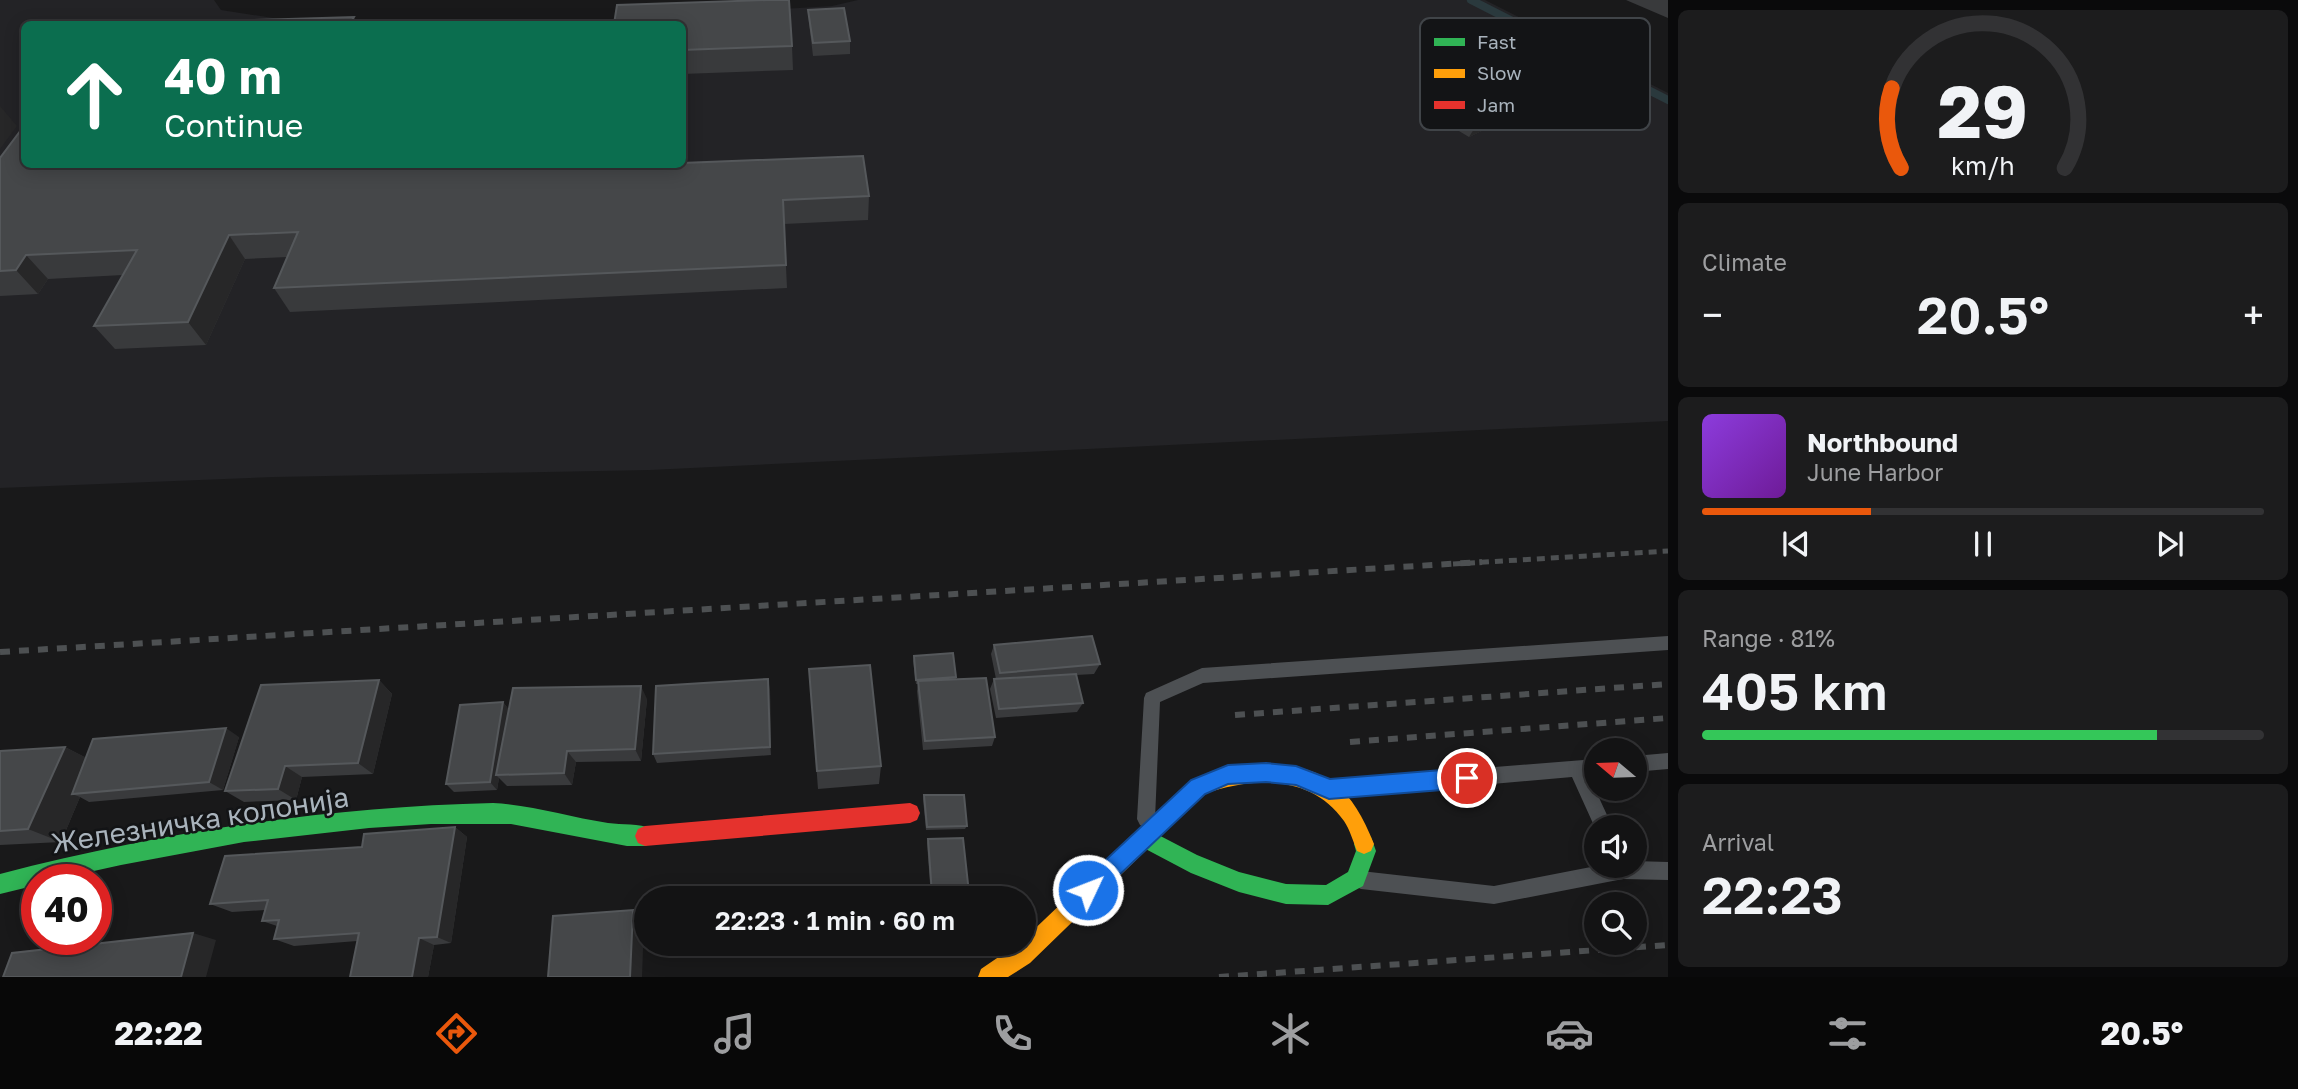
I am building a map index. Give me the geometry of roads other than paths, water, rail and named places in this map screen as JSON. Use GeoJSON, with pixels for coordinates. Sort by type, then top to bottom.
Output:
{"type":"FeatureCollection","features":[{"type":"Feature","properties":{"kind":"street"},"geometry":{"type":"LineString","coordinates":[[989,977],[1022,956],[1144,838],[1198,787],[1228,775],[1266,772],[1296,775],[1329,789],[1352,815],[1366,851],[1356,879],[1328,895],[1286,894],[1239,881],[1191,863],[1144,838]]}},
{"type":"Feature","properties":{"kind":"street","name":"Железничка колонија"},"geometry":{"type":"LineString","coordinates":[[0,884],[90,859],[320,822],[496,813],[641,836],[910,813]]}},
{"type":"Feature","properties":{"kind":"lane"},"geometry":{"type":"LineString","coordinates":[[1144,838],[1152,698],[1202,676],[1668,643]]}},
{"type":"Feature","properties":{"kind":"lane"},"geometry":{"type":"LineString","coordinates":[[1647,763],[1668,761]]}},
{"type":"Feature","properties":{"kind":"lane"},"geometry":{"type":"LineString","coordinates":[[1329,789],[1584,768]]}},
{"type":"Feature","properties":{"kind":"lane"},"geometry":{"type":"LineString","coordinates":[[1577,769],[1598,815]]}},
{"type":"Feature","properties":{"kind":"lane"},"geometry":{"type":"LineString","coordinates":[[1647,870],[1668,871]]}},
{"type":"Feature","properties":{"kind":"lane"},"geometry":{"type":"LineString","coordinates":[[1356,879],[1494,895],[1584,876]]}},
{"type":"Feature","properties":{"kind":"waterway"},"geometry":{"type":"LineString","coordinates":[[1471,0],[1506,18]]}},
{"type":"Feature","properties":{"kind":"waterway"},"geometry":{"type":"LineString","coordinates":[[1650,91],[1668,100]]}},
{"type":"Feature","properties":{"kind":"railway"},"geometry":{"type":"LineString","coordinates":[[1453,564],[1668,551]]}},
{"type":"Feature","properties":{"kind":"railway"},"geometry":{"type":"LineString","coordinates":[[0,652],[1482,562]]}},
{"type":"Feature","properties":{"kind":"railway"},"geometry":{"type":"LineString","coordinates":[[1235,715],[1668,684]]}},
{"type":"Feature","properties":{"kind":"railway"},"geometry":{"type":"LineString","coordinates":[[1350,742],[1668,718]]}},
{"type":"Feature","properties":{"kind":"railway"},"geometry":{"type":"LineString","coordinates":[[1219,977],[1668,945]]}}]}
